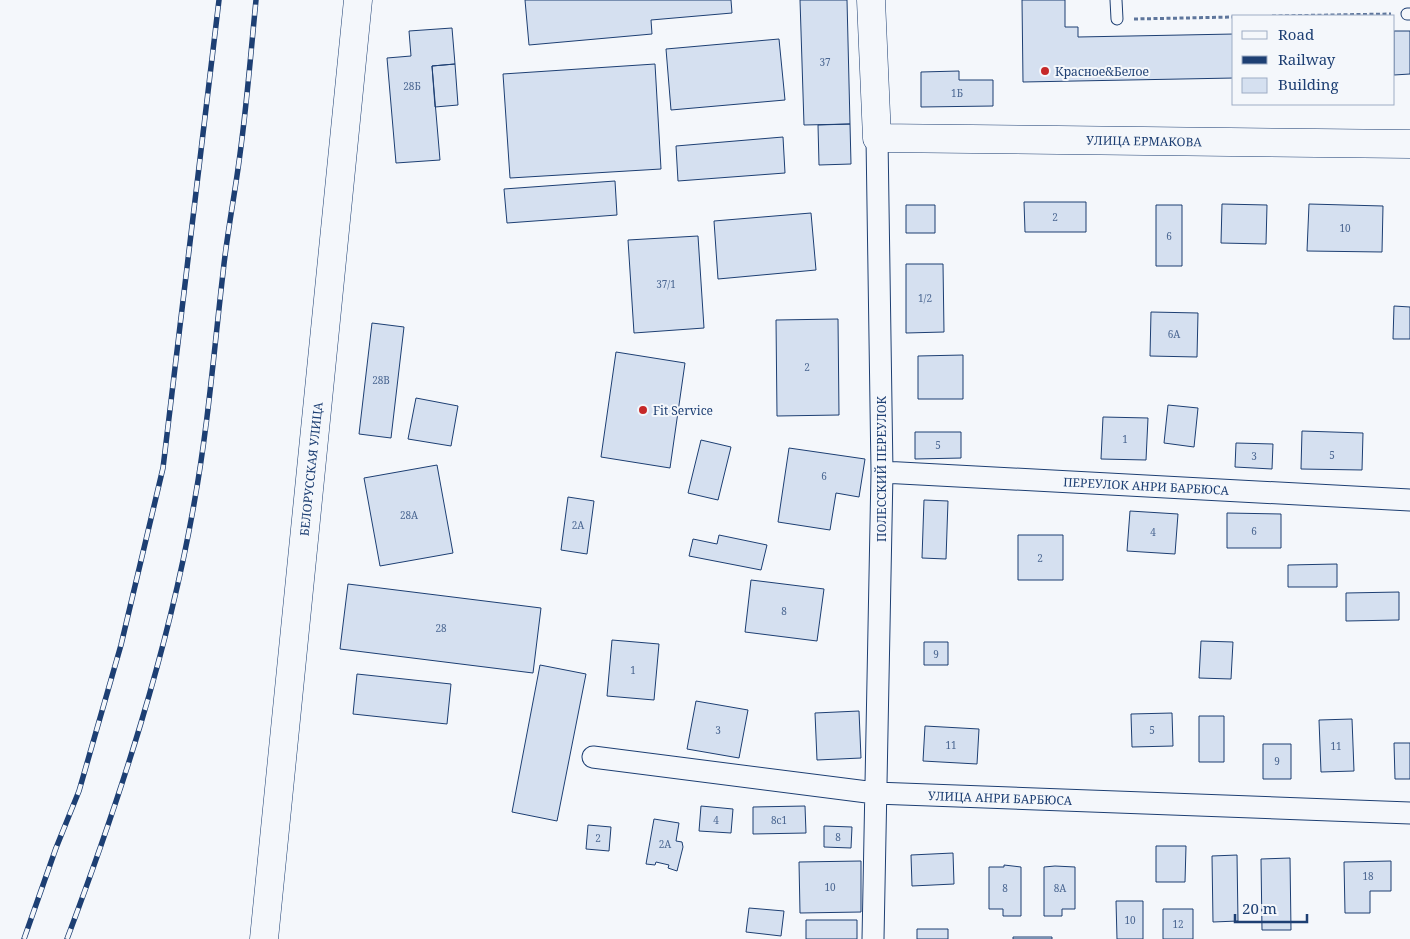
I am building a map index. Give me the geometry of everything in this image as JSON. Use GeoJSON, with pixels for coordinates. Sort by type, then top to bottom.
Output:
{"type":"FeatureCollection","features":[{"type":"Feature","properties":{"kind":"street","name":"БЕЛОРУССКАЯ УЛИЦА"},"geometry":{"type":"LineString","coordinates":[[264,939],[358,0]]}},
{"type":"Feature","properties":{"kind":"street","name":"ПОЛЕССКИЙ ПЕРЕУЛОК"},"geometry":{"type":"LineString","coordinates":[[871,0],[877,138],[882,472],[873,939]]}},
{"type":"Feature","properties":{"kind":"street","name":"УЛИЦА ЕРМАКОВА"},"geometry":{"type":"LineString","coordinates":[[877,138],[1410,144]]}},
{"type":"Feature","properties":{"kind":"street","name":"ПЕРЕУЛОК АНРИ БАРБЮСА"},"geometry":{"type":"LineString","coordinates":[[882,472],[1410,500]]}},
{"type":"Feature","properties":{"kind":"street","name":"УЛИЦА АНРИ БАРБЮСА"},"geometry":{"type":"LineString","coordinates":[[593,757],[875,793],[1410,813]]}},
{"type":"Feature","properties":{"kind":"lane"},"geometry":{"type":"LineString","coordinates":[[1116,0],[1117,19]]}},
{"type":"Feature","properties":{"kind":"path"},"geometry":{"type":"LineString","coordinates":[[1340,15],[1408,14]]}},
{"type":"Feature","properties":{"kind":"path"},"geometry":{"type":"LineString","coordinates":[[1117,19],[1232,17]]}},
{"type":"Feature","properties":{"kind":"building"},"geometry":{"type":"Polygon","coordinates":[[[525,0],[731,0],[732,13],[651,20],[652,34],[529,45],[525,0]]]}},
{"type":"Feature","properties":{"kind":"building"},"geometry":{"type":"Polygon","coordinates":[[[800,0],[847,0],[850,124],[804,125],[800,0]]]}},
{"type":"Feature","properties":{"kind":"building"},"geometry":{"type":"Polygon","coordinates":[[[1022,0],[1065,0],[1065,27],[1078,27],[1078,37],[1232,34],[1232,78],[1023,82],[1022,0]]]}},
{"type":"Feature","properties":{"kind":"building"},"geometry":{"type":"Polygon","coordinates":[[[452,28],[455,64],[432,66],[440,160],[396,163],[387,58],[411,56],[409,31],[452,28]]]}},
{"type":"Feature","properties":{"kind":"building"},"geometry":{"type":"Polygon","coordinates":[[[1395,31],[1410,31],[1410,74],[1395,75],[1395,31]]]}},
{"type":"Feature","properties":{"kind":"building"},"geometry":{"type":"Polygon","coordinates":[[[779,39],[785,100],[671,110],[666,49],[779,39]]]}},
{"type":"Feature","properties":{"kind":"building"},"geometry":{"type":"Polygon","coordinates":[[[455,64],[458,105],[435,107],[432,66],[455,64]]]}},
{"type":"Feature","properties":{"kind":"building"},"geometry":{"type":"Polygon","coordinates":[[[655,64],[661,169],[510,178],[503,74],[655,64]]]}},
{"type":"Feature","properties":{"kind":"building"},"geometry":{"type":"Polygon","coordinates":[[[959,71],[959,80],[993,80],[993,106],[921,107],[921,72],[959,71]]]}},
{"type":"Feature","properties":{"kind":"building"},"geometry":{"type":"Polygon","coordinates":[[[850,124],[851,164],[819,165],[818,125],[850,124]]]}},
{"type":"Feature","properties":{"kind":"building"},"geometry":{"type":"Polygon","coordinates":[[[783,137],[785,173],[678,181],[676,146],[783,137]]]}},
{"type":"Feature","properties":{"kind":"building"},"geometry":{"type":"Polygon","coordinates":[[[615,181],[617,215],[507,223],[504,189],[615,181]]]}},
{"type":"Feature","properties":{"kind":"building"},"geometry":{"type":"Polygon","coordinates":[[[1024,202],[1086,202],[1086,232],[1025,232],[1024,202]]]}},
{"type":"Feature","properties":{"kind":"building"},"geometry":{"type":"Polygon","coordinates":[[[1222,204],[1267,205],[1266,244],[1221,243],[1222,204]]]}},
{"type":"Feature","properties":{"kind":"building"},"geometry":{"type":"Polygon","coordinates":[[[1309,204],[1383,206],[1382,252],[1307,251],[1309,204]]]}},
{"type":"Feature","properties":{"kind":"building"},"geometry":{"type":"Polygon","coordinates":[[[906,205],[935,205],[935,233],[906,233],[906,205]]]}},
{"type":"Feature","properties":{"kind":"building"},"geometry":{"type":"Polygon","coordinates":[[[1156,205],[1182,205],[1182,266],[1156,266],[1156,205]]]}},
{"type":"Feature","properties":{"kind":"building"},"geometry":{"type":"Polygon","coordinates":[[[811,213],[816,270],[718,279],[714,221],[811,213]]]}},
{"type":"Feature","properties":{"kind":"building"},"geometry":{"type":"Polygon","coordinates":[[[698,236],[704,328],[634,333],[628,240],[698,236]]]}},
{"type":"Feature","properties":{"kind":"building"},"geometry":{"type":"Polygon","coordinates":[[[906,264],[943,264],[944,332],[906,333],[906,264]]]}},
{"type":"Feature","properties":{"kind":"building"},"geometry":{"type":"Polygon","coordinates":[[[1394,306],[1410,307],[1410,339],[1393,339],[1394,306]]]}},
{"type":"Feature","properties":{"kind":"building"},"geometry":{"type":"Polygon","coordinates":[[[1151,312],[1198,313],[1197,357],[1150,356],[1151,312]]]}},
{"type":"Feature","properties":{"kind":"building"},"geometry":{"type":"Polygon","coordinates":[[[838,319],[839,415],[777,416],[776,320],[838,319]]]}},
{"type":"Feature","properties":{"kind":"building"},"geometry":{"type":"Polygon","coordinates":[[[372,323],[404,327],[391,438],[359,434],[372,323]]]}},
{"type":"Feature","properties":{"kind":"building","name":"Fit Service"},"geometry":{"type":"Polygon","coordinates":[[[616,352],[685,363],[670,468],[601,457],[616,352]]]}},
{"type":"Feature","properties":{"kind":"building"},"geometry":{"type":"Polygon","coordinates":[[[963,355],[963,399],[918,399],[918,356],[963,355]]]}},
{"type":"Feature","properties":{"kind":"building"},"geometry":{"type":"Polygon","coordinates":[[[416,398],[458,406],[451,446],[408,439],[416,398]]]}},
{"type":"Feature","properties":{"kind":"building"},"geometry":{"type":"Polygon","coordinates":[[[1168,405],[1198,408],[1194,447],[1164,443],[1168,405]]]}},
{"type":"Feature","properties":{"kind":"building"},"geometry":{"type":"Polygon","coordinates":[[[1103,417],[1148,418],[1146,460],[1101,459],[1103,417]]]}},
{"type":"Feature","properties":{"kind":"building"},"geometry":{"type":"Polygon","coordinates":[[[1302,431],[1363,433],[1362,470],[1301,469],[1302,431]]]}},
{"type":"Feature","properties":{"kind":"building"},"geometry":{"type":"Polygon","coordinates":[[[915,432],[961,432],[961,458],[915,459],[915,432]]]}},
{"type":"Feature","properties":{"kind":"building"},"geometry":{"type":"Polygon","coordinates":[[[701,440],[731,447],[718,500],[688,493],[701,440]]]}},
{"type":"Feature","properties":{"kind":"building"},"geometry":{"type":"Polygon","coordinates":[[[1236,443],[1273,444],[1272,469],[1235,467],[1236,443]]]}},
{"type":"Feature","properties":{"kind":"building"},"geometry":{"type":"Polygon","coordinates":[[[789,448],[865,459],[859,497],[836,493],[830,530],[778,522],[789,448]]]}},
{"type":"Feature","properties":{"kind":"building"},"geometry":{"type":"Polygon","coordinates":[[[437,465],[453,553],[380,566],[364,478],[437,465]]]}},
{"type":"Feature","properties":{"kind":"building"},"geometry":{"type":"Polygon","coordinates":[[[568,497],[594,501],[587,554],[561,550],[568,497]]]}},
{"type":"Feature","properties":{"kind":"building"},"geometry":{"type":"Polygon","coordinates":[[[924,500],[948,501],[946,559],[922,558],[924,500]]]}},
{"type":"Feature","properties":{"kind":"building"},"geometry":{"type":"Polygon","coordinates":[[[1130,511],[1178,514],[1175,554],[1127,551],[1130,511]]]}},
{"type":"Feature","properties":{"kind":"building"},"geometry":{"type":"Polygon","coordinates":[[[1227,513],[1281,514],[1281,548],[1227,548],[1227,513]]]}},
{"type":"Feature","properties":{"kind":"building"},"geometry":{"type":"Polygon","coordinates":[[[719,535],[767,545],[761,570],[689,556],[693,539],[717,544],[719,535]]]}},
{"type":"Feature","properties":{"kind":"building"},"geometry":{"type":"Polygon","coordinates":[[[1018,535],[1063,535],[1063,580],[1018,580],[1018,535]]]}},
{"type":"Feature","properties":{"kind":"building"},"geometry":{"type":"Polygon","coordinates":[[[1337,564],[1337,587],[1288,587],[1288,565],[1337,564]]]}},
{"type":"Feature","properties":{"kind":"building"},"geometry":{"type":"Polygon","coordinates":[[[751,580],[824,589],[817,641],[745,632],[751,580]]]}},
{"type":"Feature","properties":{"kind":"building"},"geometry":{"type":"Polygon","coordinates":[[[348,584],[541,608],[533,673],[340,649],[348,584]]]}},
{"type":"Feature","properties":{"kind":"building"},"geometry":{"type":"Polygon","coordinates":[[[1399,592],[1399,620],[1346,621],[1346,593],[1399,592]]]}},
{"type":"Feature","properties":{"kind":"building"},"geometry":{"type":"Polygon","coordinates":[[[612,640],[659,644],[654,700],[607,696],[612,640]]]}},
{"type":"Feature","properties":{"kind":"building"},"geometry":{"type":"Polygon","coordinates":[[[1201,641],[1233,642],[1231,679],[1199,678],[1201,641]]]}},
{"type":"Feature","properties":{"kind":"building"},"geometry":{"type":"Polygon","coordinates":[[[924,642],[948,642],[948,665],[924,665],[924,642]]]}},
{"type":"Feature","properties":{"kind":"building"},"geometry":{"type":"Polygon","coordinates":[[[540,665],[586,674],[557,821],[512,812],[540,665]]]}},
{"type":"Feature","properties":{"kind":"building"},"geometry":{"type":"Polygon","coordinates":[[[357,674],[451,684],[447,724],[353,714],[357,674]]]}},
{"type":"Feature","properties":{"kind":"building"},"geometry":{"type":"Polygon","coordinates":[[[696,701],[748,710],[739,758],[687,749],[696,701]]]}},
{"type":"Feature","properties":{"kind":"building"},"geometry":{"type":"Polygon","coordinates":[[[859,711],[861,758],[817,760],[815,713],[859,711]]]}},
{"type":"Feature","properties":{"kind":"building"},"geometry":{"type":"Polygon","coordinates":[[[1172,713],[1173,746],[1132,747],[1131,714],[1172,713]]]}},
{"type":"Feature","properties":{"kind":"building"},"geometry":{"type":"Polygon","coordinates":[[[1199,716],[1224,716],[1224,762],[1199,762],[1199,716]]]}},
{"type":"Feature","properties":{"kind":"building"},"geometry":{"type":"Polygon","coordinates":[[[1352,719],[1354,771],[1321,772],[1319,720],[1352,719]]]}},
{"type":"Feature","properties":{"kind":"building"},"geometry":{"type":"Polygon","coordinates":[[[925,726],[979,729],[977,764],[923,761],[925,726]]]}},
{"type":"Feature","properties":{"kind":"building"},"geometry":{"type":"Polygon","coordinates":[[[1394,743],[1410,743],[1410,779],[1395,779],[1394,743]]]}},
{"type":"Feature","properties":{"kind":"building"},"geometry":{"type":"Polygon","coordinates":[[[1263,744],[1291,744],[1291,779],[1263,779],[1263,744]]]}},
{"type":"Feature","properties":{"kind":"building"},"geometry":{"type":"Polygon","coordinates":[[[701,806],[733,809],[731,833],[699,831],[701,806]]]}},
{"type":"Feature","properties":{"kind":"building"},"geometry":{"type":"Polygon","coordinates":[[[805,806],[806,833],[753,834],[753,807],[805,806]]]}},
{"type":"Feature","properties":{"kind":"building"},"geometry":{"type":"Polygon","coordinates":[[[654,819],[679,823],[676,841],[682,842],[683,847],[677,871],[668,868],[669,865],[656,862],[655,865],[646,864],[654,819]]]}},
{"type":"Feature","properties":{"kind":"building"},"geometry":{"type":"Polygon","coordinates":[[[588,825],[611,827],[609,851],[586,849],[588,825]]]}},
{"type":"Feature","properties":{"kind":"building"},"geometry":{"type":"Polygon","coordinates":[[[824,826],[852,827],[851,848],[824,847],[824,826]]]}},
{"type":"Feature","properties":{"kind":"building"},"geometry":{"type":"Polygon","coordinates":[[[1156,846],[1186,846],[1185,882],[1156,882],[1156,846]]]}},
{"type":"Feature","properties":{"kind":"building"},"geometry":{"type":"Polygon","coordinates":[[[953,853],[954,884],[912,886],[911,855],[953,853]]]}},
{"type":"Feature","properties":{"kind":"building"},"geometry":{"type":"Polygon","coordinates":[[[1237,855],[1238,921],[1213,922],[1212,856],[1237,855]]]}},
{"type":"Feature","properties":{"kind":"building"},"geometry":{"type":"Polygon","coordinates":[[[1290,858],[1291,930],[1262,930],[1261,859],[1290,858]]]}},
{"type":"Feature","properties":{"kind":"building"},"geometry":{"type":"Polygon","coordinates":[[[861,861],[861,912],[800,913],[799,862],[861,861]]]}},
{"type":"Feature","properties":{"kind":"building"},"geometry":{"type":"Polygon","coordinates":[[[1391,861],[1391,891],[1370,891],[1370,913],[1345,913],[1344,862],[1391,861]]]}},
{"type":"Feature","properties":{"kind":"building"},"geometry":{"type":"Polygon","coordinates":[[[1004,865],[1021,867],[1021,916],[1003,916],[1003,909],[989,909],[989,867],[1004,867],[1004,865]]]}},
{"type":"Feature","properties":{"kind":"building"},"geometry":{"type":"Polygon","coordinates":[[[1044,867],[1075,867],[1075,909],[1062,909],[1062,916],[1044,916],[1044,867]]]}},
{"type":"Feature","properties":{"kind":"building"},"geometry":{"type":"Polygon","coordinates":[[[1116,901],[1143,901],[1143,939],[1117,939],[1116,901]]]}},
{"type":"Feature","properties":{"kind":"building"},"geometry":{"type":"Polygon","coordinates":[[[749,908],[784,911],[781,936],[746,932],[749,908]]]}},
{"type":"Feature","properties":{"kind":"building"},"geometry":{"type":"Polygon","coordinates":[[[1163,909],[1193,909],[1193,939],[1163,939],[1163,909]]]}},
{"type":"Feature","properties":{"kind":"building"},"geometry":{"type":"Polygon","coordinates":[[[806,920],[857,920],[857,939],[806,939],[806,920]]]}},
{"type":"Feature","properties":{"kind":"building"},"geometry":{"type":"Polygon","coordinates":[[[917,929],[948,929],[948,939],[917,939],[917,929]]]}},
{"type":"Feature","properties":{"kind":"building"},"geometry":{"type":"Polygon","coordinates":[[[1013,937],[1052,937],[1052,939],[1013,939],[1013,937]]]}},
{"type":"Feature","properties":{"kind":"railway"},"geometry":{"type":"LineString","coordinates":[[24,939],[56,848],[79,791],[121,645],[163,468],[219,0]]}},
{"type":"Feature","properties":{"kind":"railway"},"geometry":{"type":"LineString","coordinates":[[67,939],[106,832],[141,724],[171,615],[183,559],[199,475],[207,417],[225,258],[247,96],[256,0]]}},
{"type":"Feature","properties":{"kind":"place","name":"Красное&Белое"},"geometry":{"type":"Point","coordinates":[1045,71]}},
{"type":"Feature","properties":{"kind":"place","name":"Fit Service"},"geometry":{"type":"Point","coordinates":[643,410]}}]}
